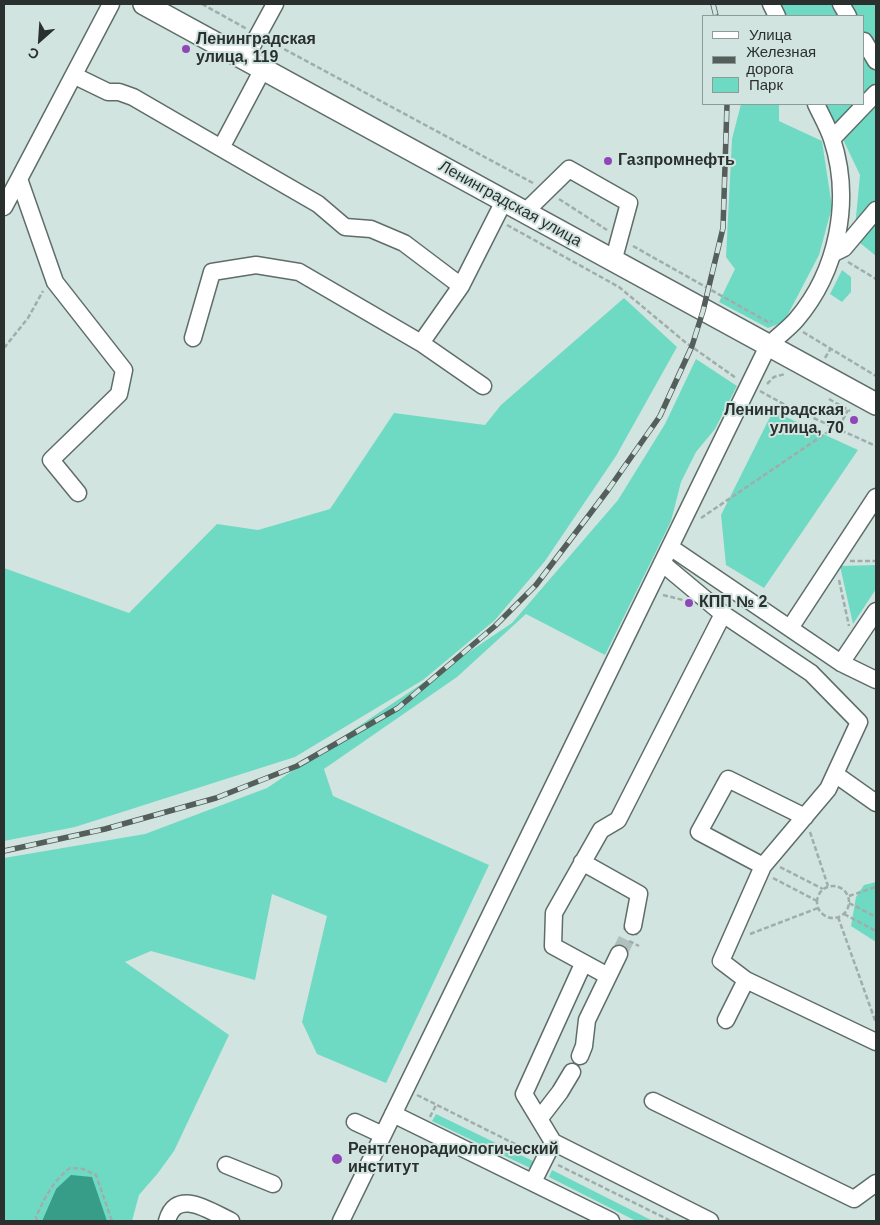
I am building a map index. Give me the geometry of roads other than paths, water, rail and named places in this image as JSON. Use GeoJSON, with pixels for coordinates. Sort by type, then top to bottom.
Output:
{"type":"FeatureCollection","features":[{"type":"Feature","properties":{"kind":"main road","name":"Ленинградская улица"},"geometry":{"type":"LineString","coordinates":[[144,4],[254,64],[500,210],[524,213],[876,404]]}},
{"type":"Feature","properties":{"kind":"street"},"geometry":{"type":"LineString","coordinates":[[4,207],[75,76],[111,4]]}},
{"type":"Feature","properties":{"kind":"street"},"geometry":{"type":"LineString","coordinates":[[221,148],[254,64],[258,35],[275,4]]}},
{"type":"Feature","properties":{"kind":"street"},"geometry":{"type":"LineString","coordinates":[[841,4],[847,15]]}},
{"type":"Feature","properties":{"kind":"street"},"geometry":{"type":"LineString","coordinates":[[865,43],[876,61]]}},
{"type":"Feature","properties":{"kind":"street"},"geometry":{"type":"LineString","coordinates":[[75,76],[108,92],[119,92],[133,97],[318,204],[345,227],[371,229],[404,243],[460,286]]}},
{"type":"Feature","properties":{"kind":"street"},"geometry":{"type":"LineString","coordinates":[[865,104],[876,93]]}},
{"type":"Feature","properties":{"kind":"street"},"geometry":{"type":"LineString","coordinates":[[341,1221],[668,568],[670,547],[768,346],[796,320],[811,299],[834,253],[841,215],[840,174],[832,139],[816,105]]}},
{"type":"Feature","properties":{"kind":"street"},"geometry":{"type":"LineString","coordinates":[[832,139],[865,105]]}},
{"type":"Feature","properties":{"kind":"street"},"geometry":{"type":"LineString","coordinates":[[524,213],[569,169],[629,203],[613,262]]}},
{"type":"Feature","properties":{"kind":"street"},"geometry":{"type":"LineString","coordinates":[[19,179],[55,282],[124,370],[119,394],[51,460],[78,493]]}},
{"type":"Feature","properties":{"kind":"street"},"geometry":{"type":"LineString","coordinates":[[422,343],[460,286],[500,210]]}},
{"type":"Feature","properties":{"kind":"street"},"geometry":{"type":"LineString","coordinates":[[834,253],[844,248],[876,210]]}},
{"type":"Feature","properties":{"kind":"street"},"geometry":{"type":"LineString","coordinates":[[193,338],[212,272],[256,265],[299,272],[422,343],[483,386]]}},
{"type":"Feature","properties":{"kind":"street"},"geometry":{"type":"LineString","coordinates":[[790,628],[876,497]]}},
{"type":"Feature","properties":{"kind":"street"},"geometry":{"type":"LineString","coordinates":[[670,547],[841,663],[876,680]]}},
{"type":"Feature","properties":{"kind":"street"},"geometry":{"type":"LineString","coordinates":[[668,568],[723,614],[811,674],[859,722],[828,789],[764,866],[721,961],[746,980],[876,1042]]}},
{"type":"Feature","properties":{"kind":"street"},"geometry":{"type":"LineString","coordinates":[[841,663],[876,611]]}},
{"type":"Feature","properties":{"kind":"street"},"geometry":{"type":"LineString","coordinates":[[608,976],[553,946],[554,914],[601,830],[618,820],[723,614]]}},
{"type":"Feature","properties":{"kind":"street"},"geometry":{"type":"LineString","coordinates":[[835,774],[876,803]]}},
{"type":"Feature","properties":{"kind":"street"},"geometry":{"type":"LineString","coordinates":[[764,866],[699,832],[728,778],[805,816]]}},
{"type":"Feature","properties":{"kind":"street"},"geometry":{"type":"LineString","coordinates":[[582,862],[639,894],[630,933]]}},
{"type":"Feature","properties":{"kind":"street"},"geometry":{"type":"LineString","coordinates":[[580,1056],[584,1046],[587,1020],[619,954]]}},
{"type":"Feature","properties":{"kind":"street"},"geometry":{"type":"LineString","coordinates":[[583,964],[524,1094],[553,1142],[710,1221]]}},
{"type":"Feature","properties":{"kind":"street"},"geometry":{"type":"LineString","coordinates":[[726,1020],[746,980]]}},
{"type":"Feature","properties":{"kind":"street"},"geometry":{"type":"LineString","coordinates":[[540,1118],[560,1092],[572,1072]]}},
{"type":"Feature","properties":{"kind":"street"},"geometry":{"type":"LineString","coordinates":[[653,1101],[854,1199],[876,1183]]}},
{"type":"Feature","properties":{"kind":"street"},"geometry":{"type":"LineString","coordinates":[[393,1114],[611,1221]]}},
{"type":"Feature","properties":{"kind":"street"},"geometry":{"type":"LineString","coordinates":[[355,1122],[383,1135]]}},
{"type":"Feature","properties":{"kind":"street"},"geometry":{"type":"LineString","coordinates":[[533,1182],[553,1142]]}},
{"type":"Feature","properties":{"kind":"street"},"geometry":{"type":"LineString","coordinates":[[226,1165],[274,1184]]}},
{"type":"Feature","properties":{"kind":"street"},"geometry":{"type":"LineString","coordinates":[[167,1221],[170,1211],[178,1204],[188,1203],[201,1206],[231,1221]]}},
{"type":"Feature","properties":{"kind":"tunnel"},"geometry":{"type":"LineString","coordinates":[[619,954],[633,926]]}},
{"type":"Feature","properties":{"kind":"railway"},"geometry":{"type":"LineString","coordinates":[[713,4],[716,15]]}},
{"type":"Feature","properties":{"kind":"railway"},"geometry":{"type":"LineString","coordinates":[[4,851],[105,829],[216,798],[297,766],[398,708],[495,626],[536,585],[608,490],[660,416],[692,346],[703,311],[723,228],[727,105]]}},
{"type":"Feature","properties":{"kind":"place","name":"Ленинградская улица, 119"},"geometry":{"type":"Point","coordinates":[186,49]}},
{"type":"Feature","properties":{"kind":"place","name":"Газпромнефть"},"geometry":{"type":"Point","coordinates":[608,161]}},
{"type":"Feature","properties":{"kind":"place","name":"Ленинградская улица, 70"},"geometry":{"type":"Point","coordinates":[854,420]}},
{"type":"Feature","properties":{"kind":"place","name":"КПП № 2"},"geometry":{"type":"Point","coordinates":[689,603]}},
{"type":"Feature","properties":{"kind":"place","name":"Рентгенорадиологический институт"},"geometry":{"type":"Point","coordinates":[337,1159]}}]}
